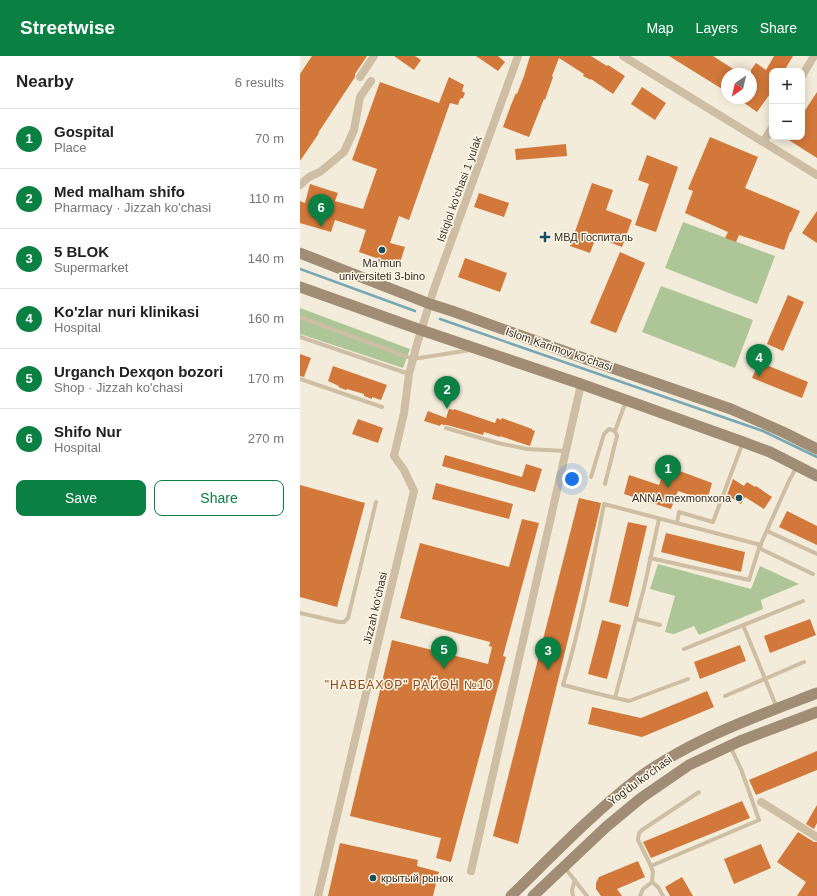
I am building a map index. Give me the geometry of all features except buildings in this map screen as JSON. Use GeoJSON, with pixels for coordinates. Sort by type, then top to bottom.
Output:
{"type":"FeatureCollection","features":[{"type":"Feature","properties":{"kind":"main road","name":"Islom Karimov ko'chasi"},"geometry":{"type":"LineString","coordinates":[[300,253],[430,304],[731,409],[817,449]]}},
{"type":"Feature","properties":{"kind":"main road"},"geometry":{"type":"LineString","coordinates":[[300,287],[581,384],[743,442],[770,452],[817,476]]}},
{"type":"Feature","properties":{"kind":"main road","name":"Yog'du ko'chasi"},"geometry":{"type":"LineString","coordinates":[[511,896],[594,814],[638,779],[678,753],[730,727],[817,693]]}},
{"type":"Feature","properties":{"kind":"main road","name":"Yog'du ko'chasi"},"geometry":{"type":"LineString","coordinates":[[533,896],[606,827],[641,798],[689,765],[740,740],[817,712]]}},
{"type":"Feature","properties":{"kind":"street"},"geometry":{"type":"LineString","coordinates":[[360,77],[374,56]]}},
{"type":"Feature","properties":{"kind":"street","name":"Istiqlol ko'chasi 1 yulak"},"geometry":{"type":"LineString","coordinates":[[421,330],[434,289],[518,56]]}},
{"type":"Feature","properties":{"kind":"street"},"geometry":{"type":"LineString","coordinates":[[805,71],[814,56]]}},
{"type":"Feature","properties":{"kind":"street"},"geometry":{"type":"LineString","coordinates":[[628,57],[817,175]]}},
{"type":"Feature","properties":{"kind":"street"},"geometry":{"type":"LineString","coordinates":[[300,185],[309,176],[320,172],[344,152],[354,130],[360,97],[371,81]]}},
{"type":"Feature","properties":{"kind":"street"},"geometry":{"type":"LineString","coordinates":[[764,142],[769,133]]}},
{"type":"Feature","properties":{"kind":"street","name":"Jizzah ko'chasi"},"geometry":{"type":"LineString","coordinates":[[318,896],[414,491],[404,470],[394,456],[404,413],[409,374],[421,330]]}},
{"type":"Feature","properties":{"kind":"street"},"geometry":{"type":"LineString","coordinates":[[470,871],[567,451],[581,384]]}},
{"type":"Feature","properties":{"kind":"street"},"geometry":{"type":"LineString","coordinates":[[762,802],[817,837]]}},
{"type":"Feature","properties":{"kind":"lane"},"geometry":{"type":"LineString","coordinates":[[300,317],[413,359],[476,348]]}},
{"type":"Feature","properties":{"kind":"lane"},"geometry":{"type":"LineString","coordinates":[[300,337],[409,374]]}},
{"type":"Feature","properties":{"kind":"lane"},"geometry":{"type":"LineString","coordinates":[[300,379],[382,407]]}},
{"type":"Feature","properties":{"kind":"lane"},"geometry":{"type":"LineString","coordinates":[[605,484],[617,436],[615,431],[626,400]]}},
{"type":"Feature","properties":{"kind":"lane"},"geometry":{"type":"LineString","coordinates":[[446,428],[498,443],[527,449],[567,451]]}},
{"type":"Feature","properties":{"kind":"lane"},"geometry":{"type":"LineString","coordinates":[[591,477],[604,434],[609,429],[615,431]]}},
{"type":"Feature","properties":{"kind":"lane"},"geometry":{"type":"LineString","coordinates":[[677,523],[679,512],[714,522],[743,442]]}},
{"type":"Feature","properties":{"kind":"lane"},"geometry":{"type":"LineString","coordinates":[[650,558],[749,580],[760,546],[797,466]]}},
{"type":"Feature","properties":{"kind":"lane"},"geometry":{"type":"LineString","coordinates":[[300,613],[339,622],[344,622],[348,618],[376,502]]}},
{"type":"Feature","properties":{"kind":"lane"},"geometry":{"type":"LineString","coordinates":[[688,678],[629,701],[563,685],[572,656],[604,504],[760,546],[813,574]]}},
{"type":"Feature","properties":{"kind":"lane"},"geometry":{"type":"LineString","coordinates":[[615,698],[644,588],[659,519]]}},
{"type":"Feature","properties":{"kind":"lane"},"geometry":{"type":"LineString","coordinates":[[767,531],[817,554]]}},
{"type":"Feature","properties":{"kind":"lane"},"geometry":{"type":"LineString","coordinates":[[684,649],[803,601]]}},
{"type":"Feature","properties":{"kind":"lane"},"geometry":{"type":"LineString","coordinates":[[636,619],[660,625]]}},
{"type":"Feature","properties":{"kind":"lane"},"geometry":{"type":"LineString","coordinates":[[743,625],[777,708]]}},
{"type":"Feature","properties":{"kind":"lane"},"geometry":{"type":"LineString","coordinates":[[725,696],[804,662]]}},
{"type":"Feature","properties":{"kind":"lane"},"geometry":{"type":"LineString","coordinates":[[651,866],[759,820],[741,769],[730,746]]}},
{"type":"Feature","properties":{"kind":"lane"},"geometry":{"type":"LineString","coordinates":[[652,882],[651,866],[638,840],[639,833],[699,792]]}},
{"type":"Feature","properties":{"kind":"lane"},"geometry":{"type":"LineString","coordinates":[[564,867],[587,896]]}},
{"type":"Feature","properties":{"kind":"lane"},"geometry":{"type":"LineString","coordinates":[[573,896],[572,890],[575,880]]}},
{"type":"Feature","properties":{"kind":"lane"},"geometry":{"type":"LineString","coordinates":[[640,896],[643,889],[652,882]]}},
{"type":"Feature","properties":{"kind":"lane"},"geometry":{"type":"LineString","coordinates":[[652,882],[658,887],[663,896]]}},
{"type":"Feature","properties":{"kind":"green space"},"geometry":{"type":"Polygon","coordinates":[[[683,222],[775,256],[757,304],[665,268],[683,222]]]}},
{"type":"Feature","properties":{"kind":"green space"},"geometry":{"type":"Polygon","coordinates":[[[661,286],[753,320],[735,368],[642,332],[661,286]]]}},
{"type":"Feature","properties":{"kind":"green space"},"geometry":{"type":"Polygon","coordinates":[[[300,308],[410,349],[403,368],[300,334],[300,308]]]}},
{"type":"Feature","properties":{"kind":"green space"},"geometry":{"type":"Polygon","coordinates":[[[658,564],[751,589],[760,566],[799,584],[761,600],[763,609],[699,635],[694,626],[674,634],[665,632],[675,596],[650,589],[658,564]]]}},
{"type":"Feature","properties":{"kind":"waterway"},"geometry":{"type":"LineString","coordinates":[[300,269],[415,311]]}},
{"type":"Feature","properties":{"kind":"waterway"},"geometry":{"type":"LineString","coordinates":[[440,319],[763,431],[817,457]]}},
{"type":"Feature","properties":{"kind":"place","name":"Shifo Nur"},"geometry":{"type":"Point","coordinates":[321,227]}},
{"type":"Feature","properties":{"kind":"place","name":"МВД Госпиталь"},"geometry":{"type":"Point","coordinates":[545,237]}},
{"type":"Feature","properties":{"kind":"place","name":"Ma'mun universiteti 3-bino"},"geometry":{"type":"Point","coordinates":[382,250]}},
{"type":"Feature","properties":{"kind":"place","name":"Ko'zlar nuri klinikasi"},"geometry":{"type":"Point","coordinates":[759,377]}},
{"type":"Feature","properties":{"kind":"place","name":"Med malham shifo"},"geometry":{"type":"Point","coordinates":[447,409]}},
{"type":"Feature","properties":{"kind":"place","name":"Gospital"},"geometry":{"type":"Point","coordinates":[668,488]}},
{"type":"Feature","properties":{"kind":"place","name":"ANNA mexmonxona"},"geometry":{"type":"Point","coordinates":[739,498]}},
{"type":"Feature","properties":{"kind":"place","name":"Urganch Dexqon bozori"},"geometry":{"type":"Point","coordinates":[444,669]}},
{"type":"Feature","properties":{"kind":"place","name":"5 BLOK"},"geometry":{"type":"Point","coordinates":[548,670]}},
{"type":"Feature","properties":{"kind":"place","name":"крытый рынок"},"geometry":{"type":"Point","coordinates":[373,878]}},
{"type":"Feature","properties":{"kind":"district","name":"\"НАВБАХОР\" РАЙОН №10"},"geometry":{"type":"Point","coordinates":[409,685]}}]}
